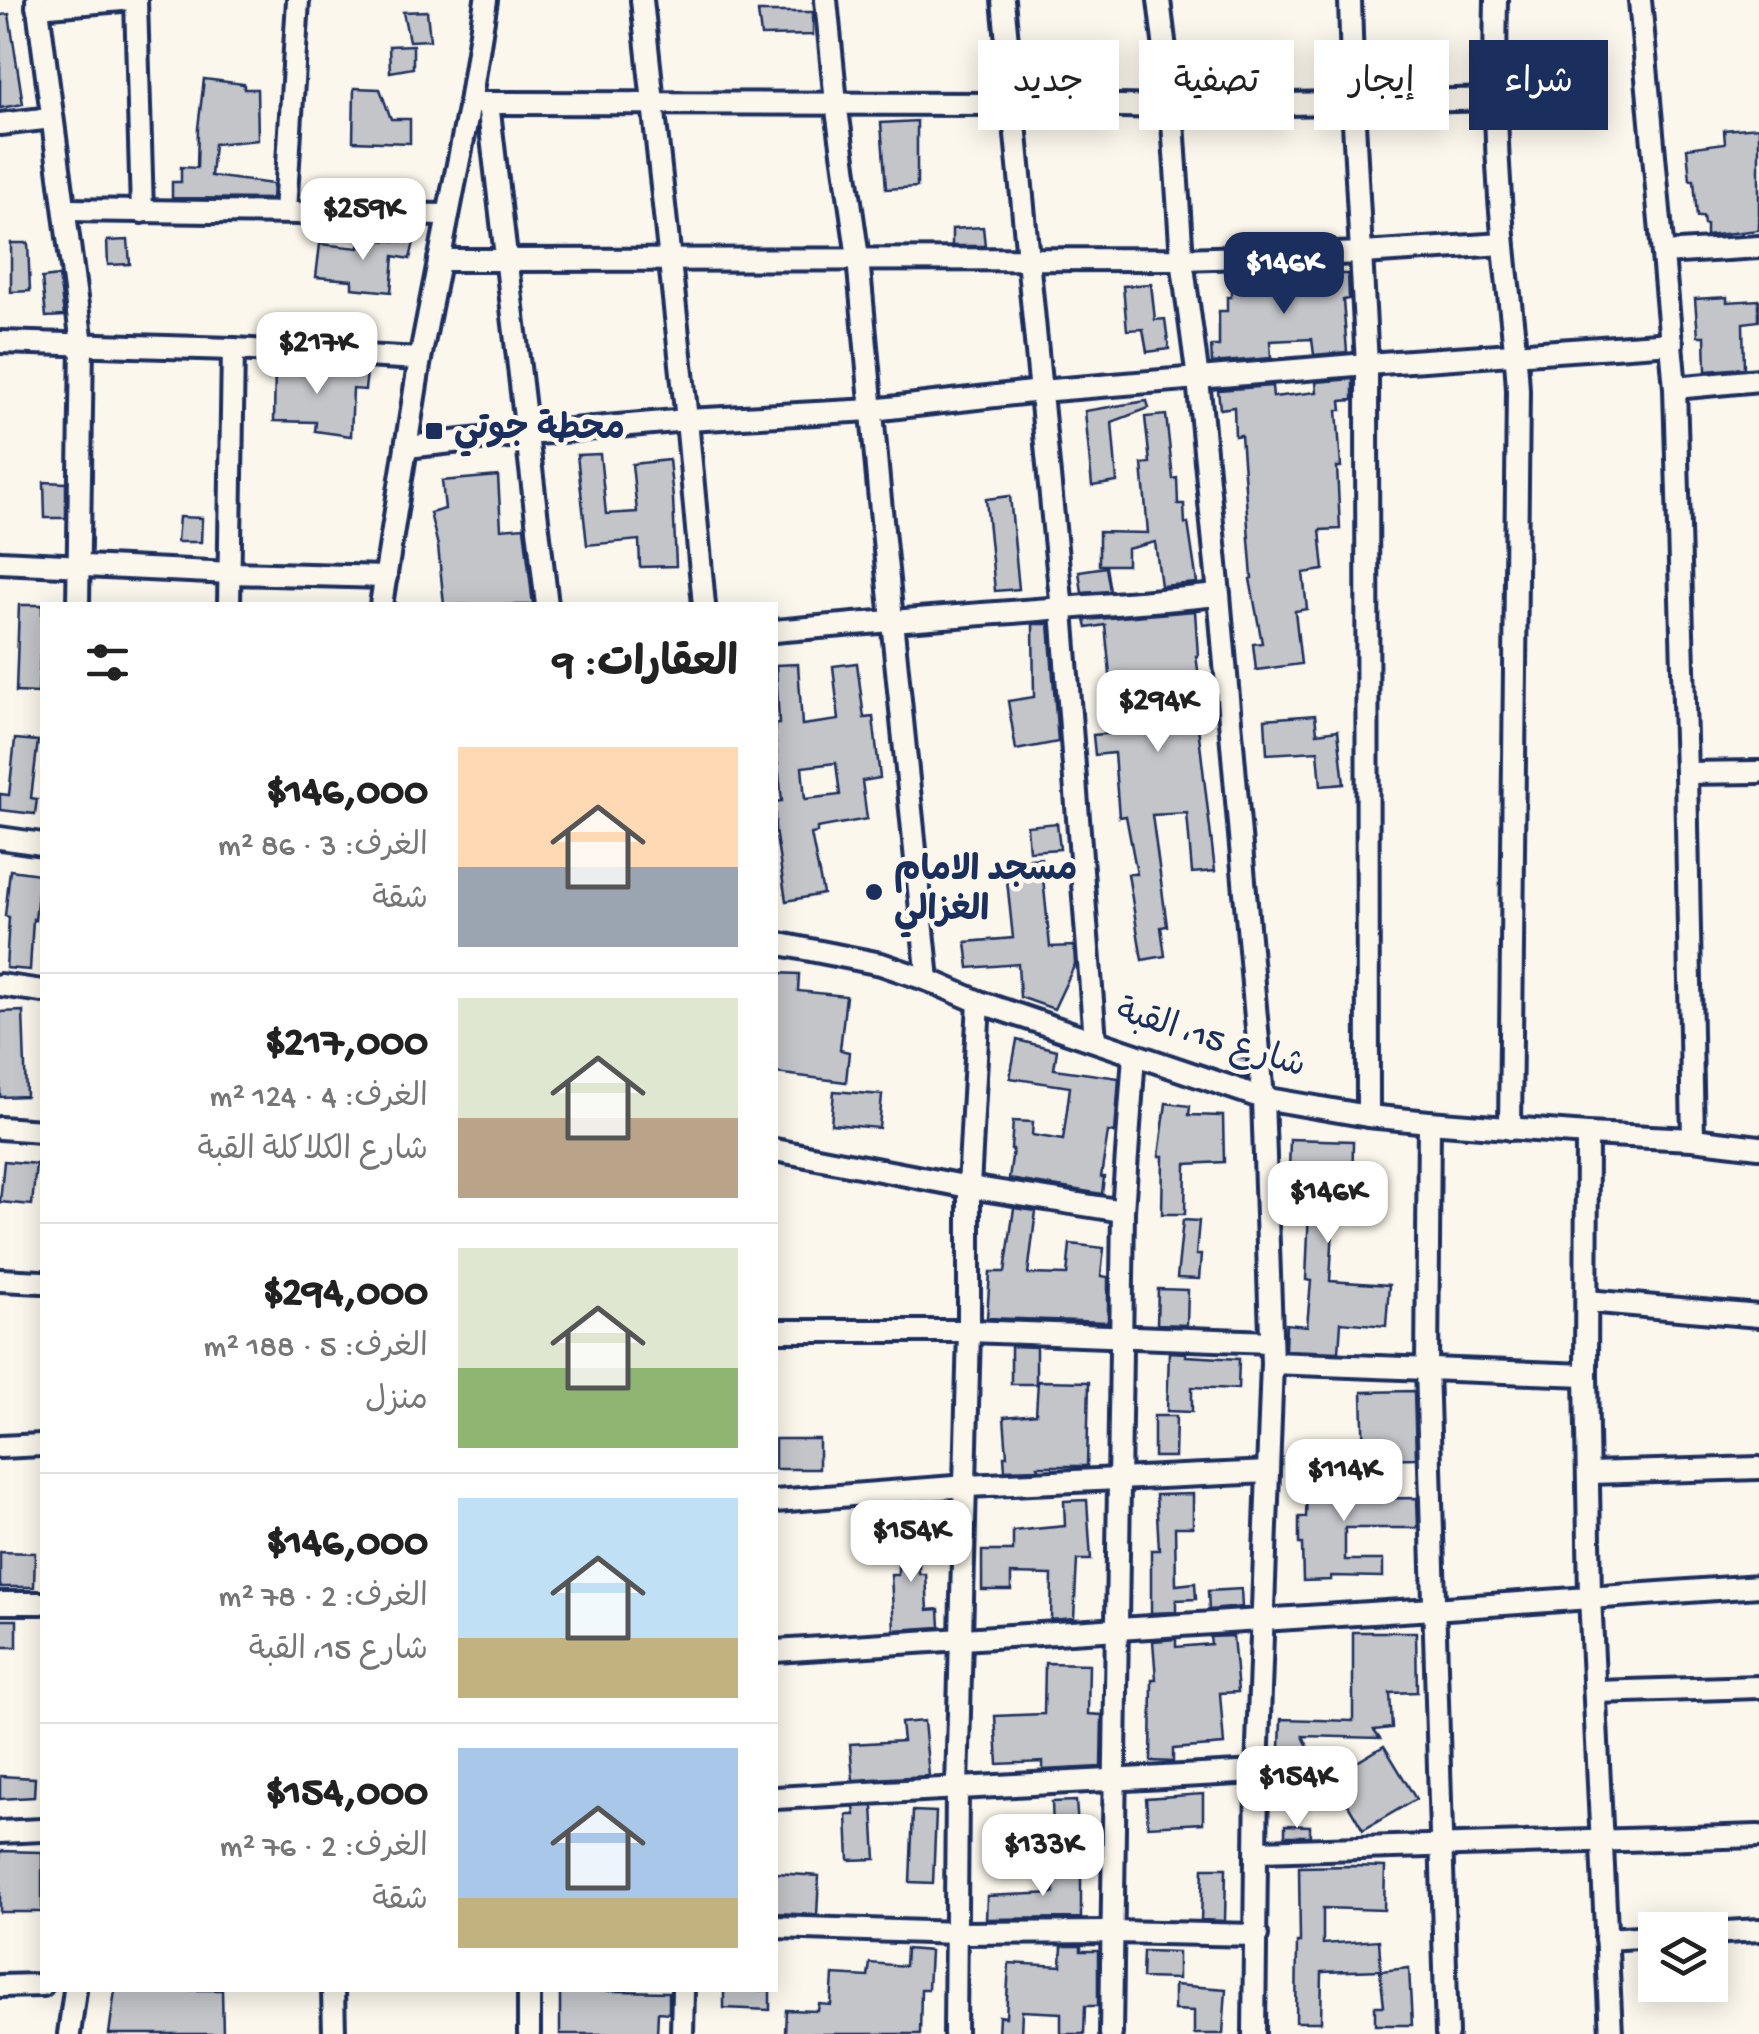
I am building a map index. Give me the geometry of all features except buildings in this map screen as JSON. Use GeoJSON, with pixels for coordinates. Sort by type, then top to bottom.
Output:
{"type":"FeatureCollection","features":[{"type":"Feature","properties":{"kind":"street"},"geometry":{"type":"LineString","coordinates":[[78,602],[82,344],[37,4],[122,0]]}},
{"type":"Feature","properties":{"kind":"street"},"geometry":{"type":"LineString","coordinates":[[136,0],[142,212]]}},
{"type":"Feature","properties":{"kind":"street"},"geometry":{"type":"LineString","coordinates":[[284,212],[298,0]]}},
{"type":"Feature","properties":{"kind":"street"},"geometry":{"type":"LineString","coordinates":[[382,602],[439,260],[479,103],[486,0]]}},
{"type":"Feature","properties":{"kind":"street"},"geometry":{"type":"LineString","coordinates":[[642,0],[704,602]]}},
{"type":"Feature","properties":{"kind":"street"},"geometry":{"type":"LineString","coordinates":[[826,0],[858,258],[928,980]]}},
{"type":"Feature","properties":{"kind":"street"},"geometry":{"type":"LineString","coordinates":[[1003,0],[1007,40]]}},
{"type":"Feature","properties":{"kind":"street"},"geometry":{"type":"LineString","coordinates":[[1159,0],[1164,40]]}},
{"type":"Feature","properties":{"kind":"street"},"geometry":{"type":"LineString","coordinates":[[1350,0],[1351,40]]}},
{"type":"Feature","properties":{"kind":"street"},"geometry":{"type":"LineString","coordinates":[[1496,0],[1496,40]]}},
{"type":"Feature","properties":{"kind":"street"},"geometry":{"type":"LineString","coordinates":[[1640,0],[1675,388],[1692,1139]]}},
{"type":"Feature","properties":{"kind":"street"},"geometry":{"type":"LineString","coordinates":[[479,103],[978,104]]}},
{"type":"Feature","properties":{"kind":"street"},"geometry":{"type":"LineString","coordinates":[[479,103],[507,258],[546,602]]}},
{"type":"Feature","properties":{"kind":"street"},"geometry":{"type":"LineString","coordinates":[[0,124],[52,118]]}},
{"type":"Feature","properties":{"kind":"street"},"geometry":{"type":"LineString","coordinates":[[1016,130],[1062,610],[1095,1040]]}},
{"type":"Feature","properties":{"kind":"street"},"geometry":{"type":"LineString","coordinates":[[1174,130],[1182,260],[1198,379],[1262,1098],[1271,1353],[1254,2034]]}},
{"type":"Feature","properties":{"kind":"street"},"geometry":{"type":"LineString","coordinates":[[1355,130],[1367,364],[1368,1116]]}},
{"type":"Feature","properties":{"kind":"street"},"geometry":{"type":"LineString","coordinates":[[1497,130],[1503,244],[1516,353],[1518,459],[1510,1129]]}},
{"type":"Feature","properties":{"kind":"street"},"geometry":{"type":"LineString","coordinates":[[66,210],[448,215]]}},
{"type":"Feature","properties":{"kind":"street"},"geometry":{"type":"LineString","coordinates":[[439,260],[1182,260],[1503,244]]}},
{"type":"Feature","properties":{"kind":"street"},"geometry":{"type":"LineString","coordinates":[[1663,252],[1759,247]]}},
{"type":"Feature","properties":{"kind":"street"},"geometry":{"type":"LineString","coordinates":[[0,342],[420,359]]}},
{"type":"Feature","properties":{"kind":"street"},"geometry":{"type":"LineString","coordinates":[[407,447],[687,420],[872,410],[1367,364],[1672,343]]}},
{"type":"Feature","properties":{"kind":"street"},"geometry":{"type":"LineString","coordinates":[[229,602],[232,349]]}},
{"type":"Feature","properties":{"kind":"street"},"geometry":{"type":"LineString","coordinates":[[1675,388],[1759,380]]}},
{"type":"Feature","properties":{"kind":"street"},"geometry":{"type":"LineString","coordinates":[[0,562],[386,577]]}},
{"type":"Feature","properties":{"kind":"street"},"geometry":{"type":"LineString","coordinates":[[778,631],[1218,595]]}},
{"type":"Feature","properties":{"kind":"street"},"geometry":{"type":"LineString","coordinates":[[1686,773],[1759,772]]}},
{"type":"Feature","properties":{"kind":"street"},"geometry":{"type":"LineString","coordinates":[[0,838],[40,844]]}},
{"type":"Feature","properties":{"kind":"street","name":"شارع 15، القبة"},"geometry":{"type":"LineString","coordinates":[[778,943],[881,964],[980,1002],[1262,1098],[1368,1116],[1759,1147]]}},
{"type":"Feature","properties":{"kind":"street"},"geometry":{"type":"LineString","coordinates":[[0,985],[40,990]]}},
{"type":"Feature","properties":{"kind":"street"},"geometry":{"type":"LineString","coordinates":[[955,2034],[969,1188],[980,1002]]}},
{"type":"Feature","properties":{"kind":"street"},"geometry":{"type":"LineString","coordinates":[[1111,2034],[1120,1337],[1123,1212],[1134,1055]]}},
{"type":"Feature","properties":{"kind":"street"},"geometry":{"type":"LineString","coordinates":[[1429,1122],[1426,1368],[1447,2034]]}},
{"type":"Feature","properties":{"kind":"street"},"geometry":{"type":"LineString","coordinates":[[0,1128],[40,1132]]}},
{"type":"Feature","properties":{"kind":"street"},"geometry":{"type":"LineString","coordinates":[[1587,1134],[1590,1596],[1610,2034]]}},
{"type":"Feature","properties":{"kind":"street"},"geometry":{"type":"LineString","coordinates":[[778,1151],[969,1188],[1123,1212]]}},
{"type":"Feature","properties":{"kind":"street"},"geometry":{"type":"LineString","coordinates":[[0,1280],[40,1282]]}},
{"type":"Feature","properties":{"kind":"street"},"geometry":{"type":"LineString","coordinates":[[1587,1301],[1759,1316]]}},
{"type":"Feature","properties":{"kind":"street"},"geometry":{"type":"LineString","coordinates":[[778,1331],[969,1331],[1120,1337],[1426,1368],[1586,1376]]}},
{"type":"Feature","properties":{"kind":"street"},"geometry":{"type":"LineString","coordinates":[[0,1447],[40,1446]]}},
{"type":"Feature","properties":{"kind":"street"},"geometry":{"type":"LineString","coordinates":[[1588,1473],[1759,1468]]}},
{"type":"Feature","properties":{"kind":"street"},"geometry":{"type":"LineString","coordinates":[[778,1501],[1119,1477],[1268,1472]]}},
{"type":"Feature","properties":{"kind":"street"},"geometry":{"type":"LineString","coordinates":[[778,1651],[1759,1586]]}},
{"type":"Feature","properties":{"kind":"street"},"geometry":{"type":"LineString","coordinates":[[0,1603],[40,1603]]}},
{"type":"Feature","properties":{"kind":"street"},"geometry":{"type":"LineString","coordinates":[[1595,1692],[1759,1687]]}},
{"type":"Feature","properties":{"kind":"street"},"geometry":{"type":"LineString","coordinates":[[778,1798],[1258,1772]]}},
{"type":"Feature","properties":{"kind":"street"},"geometry":{"type":"LineString","coordinates":[[0,1832],[40,1830]]}},
{"type":"Feature","properties":{"kind":"street"},"geometry":{"type":"LineString","coordinates":[[1257,1851],[1759,1836]]}},
{"type":"Feature","properties":{"kind":"street"},"geometry":{"type":"LineString","coordinates":[[778,1927],[1257,1935]]}},
{"type":"Feature","properties":{"kind":"street"},"geometry":{"type":"LineString","coordinates":[[1728,1932],[1759,1930]]}},
{"type":"Feature","properties":{"kind":"street"},"geometry":{"type":"LineString","coordinates":[[1606,1938],[1638,1937]]}},
{"type":"Feature","properties":{"kind":"street"},"geometry":{"type":"LineString","coordinates":[[0,1986],[40,1985]]}},
{"type":"Feature","properties":{"kind":"street"},"geometry":{"type":"LineString","coordinates":[[70,2034],[75,1992]]}},
{"type":"Feature","properties":{"kind":"street"},"geometry":{"type":"LineString","coordinates":[[333,1992],[334,2034]]}},
{"type":"Feature","properties":{"kind":"street"},"geometry":{"type":"LineString","coordinates":[[529,1992],[529,2034]]}},
{"type":"Feature","properties":{"kind":"street"},"geometry":{"type":"LineString","coordinates":[[682,1992],[682,2034]]}},
{"type":"Feature","properties":{"kind":"place","name":"محطة جوتي"},"geometry":{"type":"Point","coordinates":[434,431]}},
{"type":"Feature","properties":{"kind":"place","name":"مسجد الامام الغزالي"},"geometry":{"type":"Point","coordinates":[874,892]}}]}
